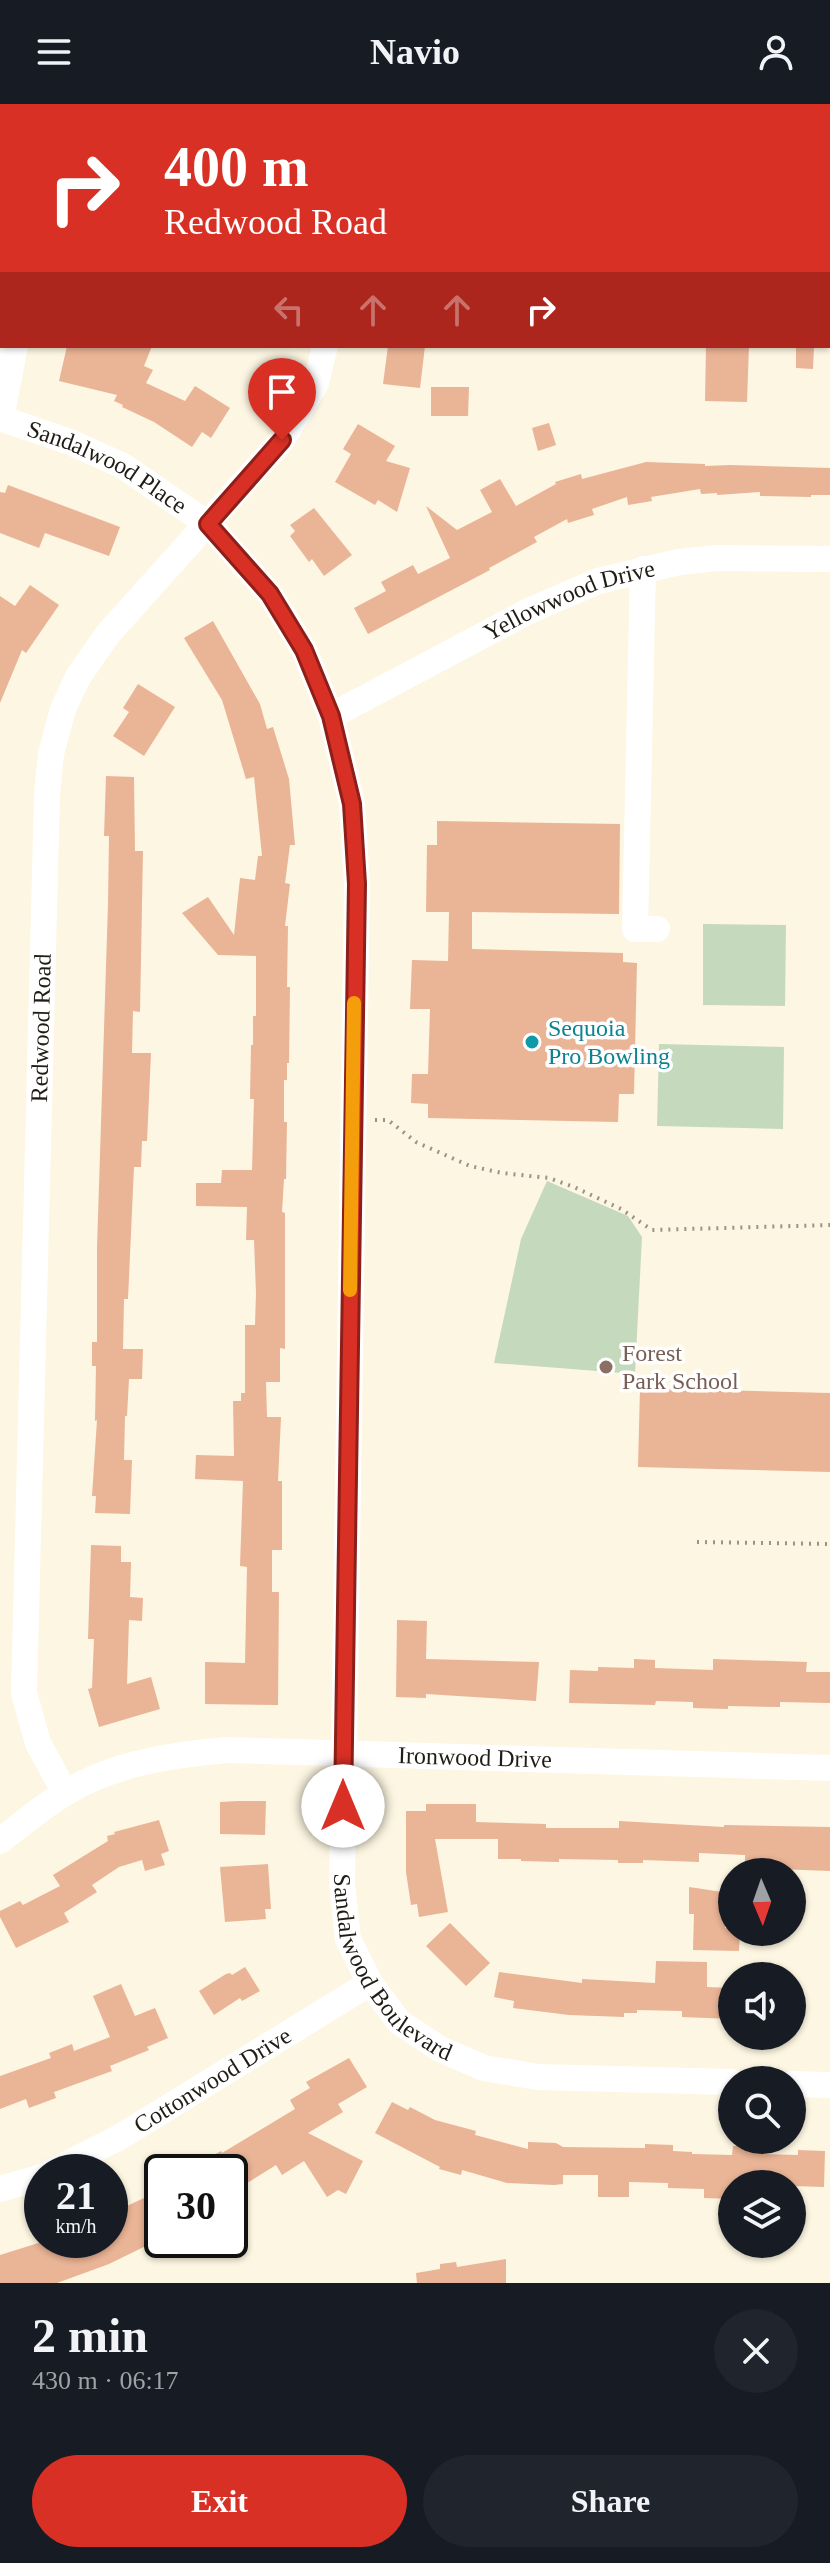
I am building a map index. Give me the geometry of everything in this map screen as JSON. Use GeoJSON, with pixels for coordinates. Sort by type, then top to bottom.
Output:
{"type":"FeatureCollection","features":[{"type":"Feature","properties":{"kind":"street"},"geometry":{"type":"LineString","coordinates":[[1,418],[15,348]]}},
{"type":"Feature","properties":{"kind":"street","name":"Redwood Road"},"geometry":{"type":"LineString","coordinates":[[65,1793],[38,1743],[24,1693],[47,794],[51,754],[63,709],[78,677],[107,635],[282,440],[316,383],[325,348]]}},
{"type":"Feature","properties":{"kind":"street","name":"Sandalwood Place"},"geometry":{"type":"LineString","coordinates":[[1,418],[70,442],[123,466],[208,524]]}},
{"type":"Feature","properties":{"kind":"street","name":"Sandalwood Boulevard"},"geometry":{"type":"LineString","coordinates":[[208,524],[270,594],[304,650],[331,716],[352,804],[357,884],[342,1884],[348,1939],[370,1983],[399,2022],[440,2049],[484,2068],[538,2077],[718,2082]]}},
{"type":"Feature","properties":{"kind":"street","name":"Yellowwood Drive"},"geometry":{"type":"LineString","coordinates":[[331,716],[529,611],[598,581],[643,569],[718,558],[830,559]]}},
{"type":"Feature","properties":{"kind":"street"},"geometry":{"type":"LineString","coordinates":[[643,569],[635,929],[657,929]]}},
{"type":"Feature","properties":{"kind":"street","name":"Ironwood Drive"},"geometry":{"type":"LineString","coordinates":[[0,1841],[65,1793],[104,1774],[147,1761],[227,1750],[830,1768]]}},
{"type":"Feature","properties":{"kind":"street","name":"Cottonwood Drive"},"geometry":{"type":"LineString","coordinates":[[86,2154],[120,2137],[370,1983]]}},
{"type":"Feature","properties":{"kind":"street"},"geometry":{"type":"LineString","coordinates":[[806,2084],[830,2085]]}},
{"type":"Feature","properties":{"kind":"street"},"geometry":{"type":"LineString","coordinates":[[0,2189],[24,2182]]}},
{"type":"Feature","properties":{"kind":"path"},"geometry":{"type":"LineString","coordinates":[[352,1120],[388,1120],[416,1142],[470,1166],[549,1178],[574,1187],[621,1209],[652,1230],[830,1225]]}},
{"type":"Feature","properties":{"kind":"path"},"geometry":{"type":"LineString","coordinates":[[697,1542],[830,1544]]}},
{"type":"Feature","properties":{"kind":"green space"},"geometry":{"type":"Polygon","coordinates":[[[703,924],[786,925],[785,1006],[703,1005],[703,924]]]}},
{"type":"Feature","properties":{"kind":"green space"},"geometry":{"type":"Polygon","coordinates":[[[659,1044],[784,1047],[783,1129],[657,1126],[659,1044]]]}},
{"type":"Feature","properties":{"kind":"green space"},"geometry":{"type":"Polygon","coordinates":[[[547,1181],[628,1216],[642,1237],[635,1374],[494,1363],[521,1239],[547,1181]]]}},
{"type":"Feature","properties":{"kind":"building"},"geometry":{"type":"Polygon","coordinates":[[[67,348],[151,348],[144,366],[153,370],[146,383],[185,401],[195,386],[230,408],[211,438],[202,432],[192,447],[154,422],[122,407],[114,401],[117,395],[59,381],[67,348]]]}},
{"type":"Feature","properties":{"kind":"building"},"geometry":{"type":"Polygon","coordinates":[[[388,348],[425,348],[420,388],[383,384],[388,348]]]}},
{"type":"Feature","properties":{"kind":"building"},"geometry":{"type":"Polygon","coordinates":[[[706,348],[749,348],[747,402],[705,401],[706,348]]]}},
{"type":"Feature","properties":{"kind":"building"},"geometry":{"type":"Polygon","coordinates":[[[796,348],[814,348],[813,369],[796,368],[796,348]]]}},
{"type":"Feature","properties":{"kind":"building"},"geometry":{"type":"Polygon","coordinates":[[[431,387],[469,387],[468,416],[431,416],[431,387]]]}},
{"type":"Feature","properties":{"kind":"building"},"geometry":{"type":"Polygon","coordinates":[[[549,423],[556,445],[538,451],[532,428],[549,423]]]}},
{"type":"Feature","properties":{"kind":"building"},"geometry":{"type":"Polygon","coordinates":[[[358,424],[395,446],[386,461],[410,468],[397,512],[378,500],[375,505],[335,482],[351,454],[343,449],[358,424]]]}},
{"type":"Feature","properties":{"kind":"building"},"geometry":{"type":"Polygon","coordinates":[[[646,462],[830,468],[830,495],[760,496],[760,492],[717,495],[701,494],[700,489],[651,497],[652,501],[628,505],[627,497],[592,509],[594,515],[568,523],[567,519],[534,537],[537,542],[490,570],[368,634],[354,608],[386,591],[381,582],[413,565],[418,574],[450,558],[426,506],[457,530],[492,512],[480,490],[500,479],[516,506],[555,482],[581,474],[582,479],[646,462]]]}},
{"type":"Feature","properties":{"kind":"building"},"geometry":{"type":"Polygon","coordinates":[[[8,485],[120,527],[109,556],[45,533],[39,548],[0,533],[0,492],[5,493],[8,485]]]}},
{"type":"Feature","properties":{"kind":"building"},"geometry":{"type":"Polygon","coordinates":[[[314,508],[352,555],[324,576],[290,536],[295,531],[290,525],[314,508]]]}},
{"type":"Feature","properties":{"kind":"building"},"geometry":{"type":"Polygon","coordinates":[[[30,585],[59,605],[26,653],[22,650],[0,703],[0,596],[15,606],[30,585]]]}},
{"type":"Feature","properties":{"kind":"building"},"geometry":{"type":"Polygon","coordinates":[[[213,621],[260,704],[267,729],[273,727],[289,779],[295,845],[290,845],[285,883],[290,884],[285,926],[288,926],[287,987],[290,987],[289,1063],[287,1080],[284,1080],[286,1179],[282,1212],[285,1213],[285,1349],[280,1348],[280,1382],[266,1382],[267,1417],[281,1417],[278,1481],[282,1481],[282,1550],[272,1550],[272,1592],[279,1592],[278,1705],[205,1704],[205,1662],[245,1663],[247,1567],[240,1566],[243,1481],[195,1479],[196,1455],[234,1456],[233,1401],[241,1401],[241,1393],[245,1393],[245,1325],[255,1325],[256,1293],[254,1240],[246,1240],[247,1207],[196,1206],[196,1183],[221,1183],[222,1170],[252,1170],[254,1099],[250,1099],[251,1045],[253,1016],[256,1016],[256,956],[218,955],[182,913],[208,897],[234,935],[240,878],[255,880],[258,856],[262,856],[254,777],[246,779],[222,700],[184,638],[213,621]]]}},
{"type":"Feature","properties":{"kind":"building"},"geometry":{"type":"Polygon","coordinates":[[[138,684],[175,707],[144,756],[113,736],[129,712],[123,708],[138,684]]]}},
{"type":"Feature","properties":{"kind":"building"},"geometry":{"type":"Polygon","coordinates":[[[106,776],[134,777],[135,851],[143,851],[140,1012],[133,1011],[132,1053],[151,1053],[147,1141],[142,1141],[141,1167],[134,1167],[128,1299],[124,1299],[123,1349],[143,1349],[142,1379],[129,1379],[125,1416],[124,1460],[132,1460],[130,1514],[95,1513],[96,1496],[92,1496],[97,1420],[96,1366],[92,1366],[92,1342],[97,1342],[108,904],[109,836],[104,836],[106,776]]]}},
{"type":"Feature","properties":{"kind":"building","name":"Sequoia Pro Bowling"},"geometry":{"type":"Polygon","coordinates":[[[437,821],[620,824],[619,914],[472,912],[472,949],[623,953],[623,962],[637,963],[634,1094],[619,1094],[618,1122],[428,1118],[428,1104],[411,1103],[412,1074],[428,1074],[430,1009],[410,1009],[412,960],[448,961],[449,912],[426,912],[427,845],[437,845],[437,821]]]}},
{"type":"Feature","properties":{"kind":"building"},"geometry":{"type":"Polygon","coordinates":[[[640,1388],[830,1393],[830,1472],[638,1467],[640,1388]]]}},
{"type":"Feature","properties":{"kind":"building"},"geometry":{"type":"Polygon","coordinates":[[[91,1545],[121,1546],[121,1562],[131,1562],[130,1597],[143,1598],[142,1621],[129,1620],[127,1684],[151,1677],[160,1709],[99,1727],[88,1689],[92,1688],[94,1639],[88,1639],[91,1545]]]}},
{"type":"Feature","properties":{"kind":"building"},"geometry":{"type":"Polygon","coordinates":[[[397,1620],[427,1621],[426,1659],[539,1662],[536,1701],[426,1694],[426,1698],[396,1697],[397,1620]]]}},
{"type":"Feature","properties":{"kind":"building"},"geometry":{"type":"Polygon","coordinates":[[[634,1659],[655,1660],[655,1668],[713,1670],[713,1659],[807,1662],[806,1672],[830,1672],[830,1703],[780,1702],[780,1707],[728,1706],[728,1709],[693,1708],[693,1702],[656,1701],[655,1705],[569,1703],[570,1670],[634,1668],[634,1659]]]}},
{"type":"Feature","properties":{"kind":"building"},"geometry":{"type":"Polygon","coordinates":[[[266,1801],[265,1835],[220,1834],[220,1802],[266,1801]]]}},
{"type":"Feature","properties":{"kind":"building"},"geometry":{"type":"Polygon","coordinates":[[[426,1804],[476,1804],[476,1822],[546,1824],[546,1828],[619,1828],[619,1821],[724,1827],[830,1827],[830,1871],[806,1870],[806,1858],[745,1858],[745,1855],[699,1853],[699,1862],[521,1861],[498,1859],[498,1839],[435,1839],[448,1912],[419,1917],[417,1904],[411,1905],[406,1872],[406,1811],[426,1811],[426,1804]]]}},
{"type":"Feature","properties":{"kind":"building"},"geometry":{"type":"Polygon","coordinates":[[[159,1820],[169,1851],[161,1854],[165,1865],[145,1871],[142,1860],[119,1867],[92,1885],[97,1892],[64,1913],[69,1922],[16,1948],[0,1911],[20,1901],[23,1905],[60,1886],[53,1875],[108,1841],[107,1836],[159,1820]]]}},
{"type":"Feature","properties":{"kind":"building"},"geometry":{"type":"Polygon","coordinates":[[[268,1864],[271,1909],[265,1909],[266,1919],[225,1922],[220,1867],[268,1864]]]}},
{"type":"Feature","properties":{"kind":"building"},"geometry":{"type":"Polygon","coordinates":[[[689,1887],[718,1891],[718,1946],[739,1946],[739,1951],[693,1950],[694,1914],[689,1914],[689,1887]]]}},
{"type":"Feature","properties":{"kind":"building"},"geometry":{"type":"Polygon","coordinates":[[[450,1923],[490,1963],[466,1986],[426,1946],[450,1923]]]}},
{"type":"Feature","properties":{"kind":"building"},"geometry":{"type":"Polygon","coordinates":[[[656,1961],[707,1962],[707,1987],[718,1987],[718,2018],[682,2017],[682,2011],[637,2010],[637,2013],[624,2013],[624,2017],[569,2015],[513,2008],[514,2001],[494,1997],[499,1972],[582,1983],[582,1979],[655,1983],[656,1961]]]}},
{"type":"Feature","properties":{"kind":"building"},"geometry":{"type":"Polygon","coordinates":[[[245,1967],[260,1991],[242,2001],[240,1998],[214,2015],[199,1991],[226,1974],[232,1975],[245,1967]]]}},
{"type":"Feature","properties":{"kind":"building"},"geometry":{"type":"Polygon","coordinates":[[[121,1984],[135,2016],[155,2008],[168,2038],[147,2047],[149,2050],[110,2066],[112,2071],[54,2092],[56,2098],[29,2108],[26,2099],[0,2109],[0,2076],[51,2058],[49,2053],[72,2044],[74,2051],[110,2037],[93,1996],[121,1984]]]}},
{"type":"Feature","properties":{"kind":"building"},"geometry":{"type":"Polygon","coordinates":[[[349,2058],[367,2087],[338,2104],[343,2112],[308,2133],[363,2161],[346,2194],[338,2190],[327,2197],[304,2161],[282,2175],[276,2165],[248,2183],[248,2154],[216,2154],[295,2109],[290,2100],[310,2088],[306,2082],[349,2058]]]}},
{"type":"Feature","properties":{"kind":"building"},"geometry":{"type":"Polygon","coordinates":[[[392,2102],[435,2120],[476,2131],[475,2135],[528,2149],[528,2142],[556,2143],[563,2147],[645,2148],[645,2144],[673,2145],[673,2151],[692,2154],[798,2155],[806,2154],[806,2150],[825,2151],[824,2187],[806,2186],[806,2170],[718,2170],[718,2198],[704,2198],[704,2189],[668,2188],[668,2183],[629,2182],[629,2197],[598,2197],[598,2175],[563,2175],[563,2184],[554,2185],[507,2183],[462,2170],[461,2175],[439,2169],[375,2133],[392,2102]]]}},
{"type":"Feature","properties":{"kind":"building"},"geometry":{"type":"Polygon","coordinates":[[[144,2198],[144,2247],[128,2255],[128,2206],[144,2198]]]}},
{"type":"Feature","properties":{"kind":"building"},"geometry":{"type":"Polygon","coordinates":[[[24,2248],[24,2258],[121,2258],[57,2283],[0,2283],[0,2255],[24,2248]]]}},
{"type":"Feature","properties":{"kind":"building"},"geometry":{"type":"Polygon","coordinates":[[[506,2259],[506,2283],[417,2283],[416,2273],[440,2269],[440,2264],[456,2262],[457,2267],[506,2259]]]}},
{"type":"Feature","properties":{"kind":"slow traffic"},"geometry":{"type":"LineString","coordinates":[[350,1290],[354,1003]]}},
{"type":"Feature","properties":{"kind":"place","name":"Sequoia Pro Bowling"},"geometry":{"type":"Point","coordinates":[532,1042]}},
{"type":"Feature","properties":{"kind":"place","name":"Forest Park School"},"geometry":{"type":"Point","coordinates":[606,1367]}},
{"type":"Feature","properties":{"kind":"route"},"geometry":{"type":"LineString","coordinates":[[282,440],[208,524],[270,594],[304,650],[331,716],[352,804],[357,884],[343,1806]]}}]}
